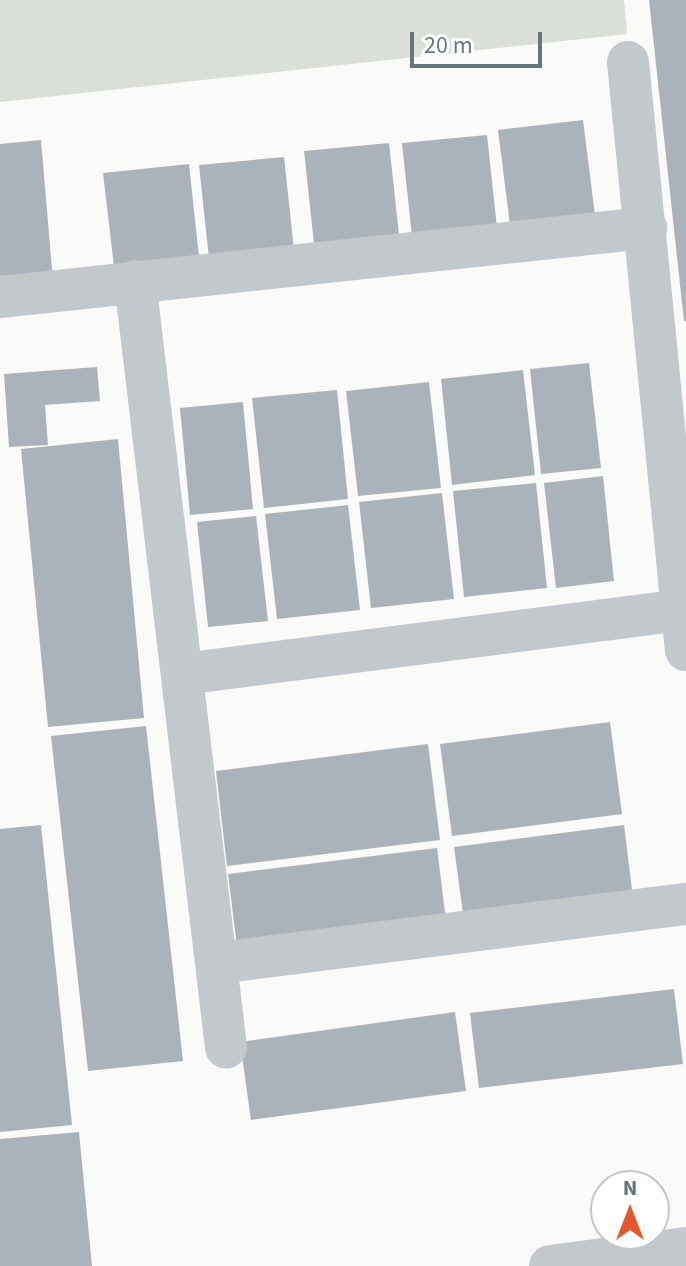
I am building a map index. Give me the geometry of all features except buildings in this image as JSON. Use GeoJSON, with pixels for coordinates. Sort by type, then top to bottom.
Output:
{"type":"FeatureCollection","features":[{"type":"Feature","properties":{"kind":"street"},"geometry":{"type":"LineString","coordinates":[[183,674],[684,630],[628,62]]}},
{"type":"Feature","properties":{"kind":"street"},"geometry":{"type":"LineString","coordinates":[[0,297],[646,228]]}},
{"type":"Feature","properties":{"kind":"street"},"geometry":{"type":"LineString","coordinates":[[135,281],[226,1048]]}},
{"type":"Feature","properties":{"kind":"street"},"geometry":{"type":"LineString","coordinates":[[217,963],[686,904]]}},
{"type":"Feature","properties":{"kind":"street"},"geometry":{"type":"LineString","coordinates":[[550,1266],[686,1248]]}},
{"type":"Feature","properties":{"kind":"shaded area"},"geometry":{"type":"Polygon","coordinates":[[[0,0],[624,0],[627,34],[0,102],[0,0]]]}}]}
